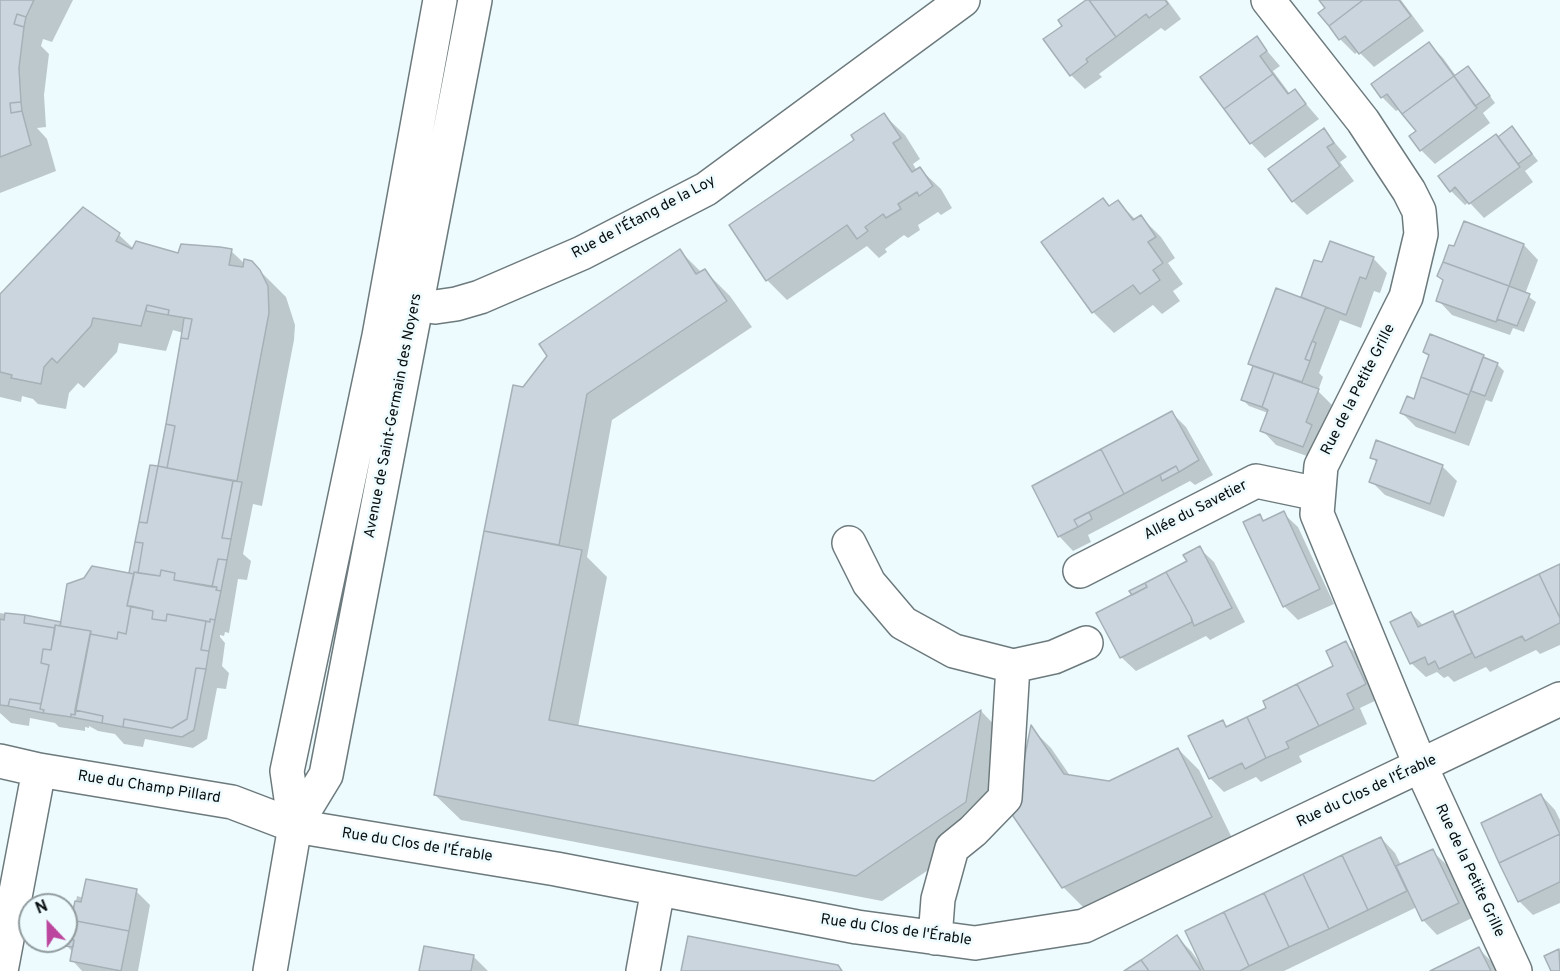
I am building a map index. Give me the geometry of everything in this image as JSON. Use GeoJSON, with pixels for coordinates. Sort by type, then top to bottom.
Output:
{"type":"FeatureCollection","features":[{"type":"Feature","properties":{"kind":"street","name":"Avenue de Saint-Germain des Noyers"},"geometry":{"type":"LineString","coordinates":[[400,302],[440,0]]}},
{"type":"Feature","properties":{"kind":"street","name":"Avenue de Saint-Germain des Noyers"},"geometry":{"type":"LineString","coordinates":[[270,971],[295,826],[287,771],[475,0]]}},
{"type":"Feature","properties":{"kind":"street","name":"Rue de l'Étang de la Loy"},"geometry":{"type":"LineString","coordinates":[[400,302],[435,307],[480,297],[582,253],[706,189],[963,0]]}},
{"type":"Feature","properties":{"kind":"street","name":"Rue de la Petite Grille"},"geometry":{"type":"LineString","coordinates":[[1268,0],[1363,121],[1409,191],[1419,212],[1421,234],[1406,297],[1321,465],[1317,514],[1421,767],[1515,971]]}},
{"type":"Feature","properties":{"kind":"street","name":"Allée du Savetier"},"geometry":{"type":"LineString","coordinates":[[1080,571],[1256,481],[1318,494]]}},
{"type":"Feature","properties":{"kind":"street"},"geometry":{"type":"LineString","coordinates":[[849,543],[869,583],[903,623],[954,651],[1013,666],[1054,657],[1086,643]]}},
{"type":"Feature","properties":{"kind":"street"},"geometry":{"type":"LineString","coordinates":[[934,938],[938,900],[952,848],[973,831],[1005,798],[1013,666]]}},
{"type":"Feature","properties":{"kind":"street","name":"Rue du Clos de l'Érable"},"geometry":{"type":"LineString","coordinates":[[295,826],[556,869],[856,927],[975,943],[1084,926],[1560,699]]}},
{"type":"Feature","properties":{"kind":"street","name":"Rue du Champ Pillard"},"geometry":{"type":"LineString","coordinates":[[0,761],[39,770],[232,802],[295,826]]}},
{"type":"Feature","properties":{"kind":"street"},"geometry":{"type":"LineString","coordinates":[[1,971],[39,770]]}},
{"type":"Feature","properties":{"kind":"street"},"geometry":{"type":"LineString","coordinates":[[643,971],[658,889]]}},
{"type":"Feature","properties":{"kind":"building"},"geometry":{"type":"Polygon","coordinates":[[[0,0],[34,0],[26,17],[17,14],[14,24],[24,27],[19,68],[21,102],[10,103],[11,113],[22,111],[31,145],[0,157],[0,0]]]}},
{"type":"Feature","properties":{"kind":"building"},"geometry":{"type":"Polygon","coordinates":[[[1089,0],[1116,37],[1086,59],[1088,62],[1070,76],[1043,39],[1062,26],[1058,20],[1089,0]]]}},
{"type":"Feature","properties":{"kind":"building"},"geometry":{"type":"Polygon","coordinates":[[[1089,0],[1165,0],[1168,4],[1149,18],[1146,14],[1116,37],[1089,0]]]}},
{"type":"Feature","properties":{"kind":"building"},"geometry":{"type":"Polygon","coordinates":[[[1319,0],[1363,0],[1329,26],[1318,13],[1325,8],[1319,0]]]}},
{"type":"Feature","properties":{"kind":"building"},"geometry":{"type":"Polygon","coordinates":[[[1363,0],[1399,0],[1411,16],[1359,54],[1345,36],[1339,40],[1329,26],[1363,0]]]}},
{"type":"Feature","properties":{"kind":"building"},"geometry":{"type":"Polygon","coordinates":[[[17,14],[26,17],[24,27],[14,24],[17,14]]]}},
{"type":"Feature","properties":{"kind":"building"},"geometry":{"type":"Polygon","coordinates":[[[1257,36],[1267,51],[1260,56],[1273,74],[1224,109],[1200,77],[1257,36]]]}},
{"type":"Feature","properties":{"kind":"building"},"geometry":{"type":"Polygon","coordinates":[[[1429,42],[1454,76],[1402,114],[1387,94],[1381,98],[1371,84],[1429,42]]]}},
{"type":"Feature","properties":{"kind":"building"},"geometry":{"type":"Polygon","coordinates":[[[1468,66],[1490,96],[1475,106],[1454,76],[1468,66]]]}},
{"type":"Feature","properties":{"kind":"building"},"geometry":{"type":"Polygon","coordinates":[[[1273,74],[1288,94],[1295,89],[1306,104],[1250,144],[1224,109],[1273,74]]]}},
{"type":"Feature","properties":{"kind":"building"},"geometry":{"type":"Polygon","coordinates":[[[1454,76],[1477,108],[1420,151],[1409,136],[1416,131],[1402,114],[1454,76]]]}},
{"type":"Feature","properties":{"kind":"building"},"geometry":{"type":"Polygon","coordinates":[[[21,102],[22,111],[11,113],[10,103],[21,102]]]}},
{"type":"Feature","properties":{"kind":"building"},"geometry":{"type":"Polygon","coordinates":[[[884,113],[901,138],[893,143],[912,172],[920,167],[933,186],[919,196],[917,192],[898,204],[901,209],[886,218],[883,214],[865,227],[868,231],[857,239],[847,225],[766,281],[729,225],[854,140],[851,135],[884,113]]]}},
{"type":"Feature","properties":{"kind":"building"},"geometry":{"type":"Polygon","coordinates":[[[1512,126],[1532,154],[1518,164],[1498,137],[1512,126]]]}},
{"type":"Feature","properties":{"kind":"building"},"geometry":{"type":"Polygon","coordinates":[[[1324,128],[1334,143],[1327,147],[1340,166],[1292,202],[1268,169],[1324,128]]]}},
{"type":"Feature","properties":{"kind":"building"},"geometry":{"type":"Polygon","coordinates":[[[1496,134],[1520,167],[1469,204],[1455,187],[1450,192],[1438,176],[1496,134]]]}},
{"type":"Feature","properties":{"kind":"building"},"geometry":{"type":"Polygon","coordinates":[[[1103,198],[1109,206],[1118,200],[1133,220],[1141,215],[1156,237],[1148,242],[1163,263],[1153,270],[1160,280],[1140,294],[1133,285],[1092,313],[1041,242],[1103,198]]]}},
{"type":"Feature","properties":{"kind":"building"},"geometry":{"type":"Polygon","coordinates":[[[83,207],[120,233],[116,241],[132,249],[136,241],[178,253],[181,244],[220,247],[232,249],[229,265],[243,267],[244,259],[252,261],[260,270],[268,286],[269,313],[237,481],[167,468],[175,426],[166,424],[181,338],[188,339],[192,319],[168,315],[169,310],[147,305],[141,326],[93,318],[91,326],[57,363],[52,358],[44,367],[41,384],[11,378],[12,375],[0,372],[0,294],[83,207]]]}},
{"type":"Feature","properties":{"kind":"building"},"geometry":{"type":"Polygon","coordinates":[[[1464,221],[1524,244],[1509,286],[1443,262],[1449,245],[1454,246],[1464,221]]]}},
{"type":"Feature","properties":{"kind":"building"},"geometry":{"type":"Polygon","coordinates":[[[1330,241],[1374,257],[1366,279],[1360,277],[1346,315],[1301,297],[1314,260],[1322,262],[1330,241]]]}},
{"type":"Feature","properties":{"kind":"building"},"geometry":{"type":"Polygon","coordinates":[[[680,249],[696,274],[705,269],[727,301],[587,394],[559,545],[484,531],[513,385],[523,387],[547,356],[539,344],[680,249]]]}},
{"type":"Feature","properties":{"kind":"building"},"geometry":{"type":"Polygon","coordinates":[[[1443,262],[1509,286],[1496,322],[1436,301],[1443,280],[1437,276],[1443,262]]]}},
{"type":"Feature","properties":{"kind":"building"},"geometry":{"type":"Polygon","coordinates":[[[1509,286],[1530,294],[1517,326],[1497,319],[1509,286]]]}},
{"type":"Feature","properties":{"kind":"building"},"geometry":{"type":"Polygon","coordinates":[[[1276,288],[1326,307],[1305,359],[1310,361],[1302,382],[1248,364],[1276,288]]]}},
{"type":"Feature","properties":{"kind":"building"},"geometry":{"type":"Polygon","coordinates":[[[147,305],[169,310],[168,315],[146,311],[147,305]]]}},
{"type":"Feature","properties":{"kind":"building"},"geometry":{"type":"Polygon","coordinates":[[[184,318],[192,319],[188,339],[181,338],[184,318]]]}},
{"type":"Feature","properties":{"kind":"building"},"geometry":{"type":"Polygon","coordinates":[[[1430,334],[1484,355],[1469,395],[1421,377],[1429,355],[1423,352],[1430,334]]]}},
{"type":"Feature","properties":{"kind":"building"},"geometry":{"type":"Polygon","coordinates":[[[1312,341],[1316,343],[1310,361],[1305,359],[1312,341]]]}},
{"type":"Feature","properties":{"kind":"building"},"geometry":{"type":"Polygon","coordinates":[[[1483,357],[1498,363],[1485,396],[1471,391],[1483,357]]]}},
{"type":"Feature","properties":{"kind":"building"},"geometry":{"type":"Polygon","coordinates":[[[1253,366],[1274,373],[1262,407],[1241,400],[1253,366]]]}},
{"type":"Feature","properties":{"kind":"building"},"geometry":{"type":"Polygon","coordinates":[[[1274,373],[1319,389],[1306,422],[1312,425],[1303,447],[1260,431],[1268,410],[1262,407],[1274,373]]]}},
{"type":"Feature","properties":{"kind":"building"},"geometry":{"type":"Polygon","coordinates":[[[1421,377],[1469,395],[1455,433],[1400,413],[1407,396],[1414,399],[1421,377]]]}},
{"type":"Feature","properties":{"kind":"building"},"geometry":{"type":"Polygon","coordinates":[[[1172,411],[1199,460],[1179,472],[1176,466],[1124,494],[1101,449],[1172,411]]]}},
{"type":"Feature","properties":{"kind":"building"},"geometry":{"type":"Polygon","coordinates":[[[166,424],[175,426],[167,468],[158,466],[166,424]]]}},
{"type":"Feature","properties":{"kind":"building"},"geometry":{"type":"Polygon","coordinates":[[[1376,440],[1443,465],[1430,504],[1369,482],[1377,460],[1370,458],[1376,440]]]}},
{"type":"Feature","properties":{"kind":"building"},"geometry":{"type":"Polygon","coordinates":[[[1101,449],[1124,494],[1074,520],[1078,527],[1058,537],[1032,486],[1101,449]]]}},
{"type":"Feature","properties":{"kind":"building"},"geometry":{"type":"Polygon","coordinates":[[[150,465],[158,466],[147,523],[139,522],[150,465]]]}},
{"type":"Feature","properties":{"kind":"building"},"geometry":{"type":"Polygon","coordinates":[[[158,466],[233,481],[222,538],[231,539],[227,560],[218,559],[212,587],[174,580],[175,573],[161,570],[160,576],[138,573],[143,543],[135,542],[139,522],[147,523],[158,466]]]}},
{"type":"Feature","properties":{"kind":"building"},"geometry":{"type":"Polygon","coordinates":[[[1176,466],[1179,472],[1162,481],[1160,475],[1176,466]]]}},
{"type":"Feature","properties":{"kind":"building"},"geometry":{"type":"Polygon","coordinates":[[[233,481],[242,482],[231,539],[222,538],[233,481]]]}},
{"type":"Feature","properties":{"kind":"building"},"geometry":{"type":"Polygon","coordinates":[[[1284,511],[1320,589],[1283,607],[1243,522],[1260,514],[1263,521],[1284,511]]]}},
{"type":"Feature","properties":{"kind":"building"},"geometry":{"type":"Polygon","coordinates":[[[1089,512],[1092,519],[1078,527],[1074,520],[1089,512]]]}},
{"type":"Feature","properties":{"kind":"building"},"geometry":{"type":"Polygon","coordinates":[[[484,531],[582,550],[549,720],[874,781],[981,710],[966,802],[856,876],[434,795],[484,531]]]}},
{"type":"Feature","properties":{"kind":"building"},"geometry":{"type":"Polygon","coordinates":[[[135,542],[143,543],[138,573],[134,572],[134,574],[129,573],[135,542]]]}},
{"type":"Feature","properties":{"kind":"building"},"geometry":{"type":"Polygon","coordinates":[[[1200,546],[1232,608],[1194,626],[1166,572],[1187,561],[1183,555],[1200,546]]]}},
{"type":"Feature","properties":{"kind":"building"},"geometry":{"type":"Polygon","coordinates":[[[218,559],[227,560],[221,591],[216,590],[217,587],[212,587],[218,559]]]}},
{"type":"Feature","properties":{"kind":"building"},"geometry":{"type":"Polygon","coordinates":[[[1560,564],[1560,618],[1539,574],[1560,564]]]}},
{"type":"Feature","properties":{"kind":"building"},"geometry":{"type":"Polygon","coordinates":[[[92,566],[134,574],[127,606],[131,606],[126,634],[118,632],[117,639],[90,634],[91,631],[60,626],[67,584],[84,578],[92,566]]]}},
{"type":"Feature","properties":{"kind":"building"},"geometry":{"type":"Polygon","coordinates":[[[161,570],[175,573],[174,580],[217,587],[216,590],[221,591],[215,620],[210,619],[210,622],[167,614],[166,621],[152,619],[153,611],[127,606],[134,572],[160,576],[161,570]]]}},
{"type":"Feature","properties":{"kind":"building"},"geometry":{"type":"Polygon","coordinates":[[[1166,572],[1192,622],[1120,658],[1096,613],[1147,587],[1145,583],[1166,572]]]}},
{"type":"Feature","properties":{"kind":"building"},"geometry":{"type":"Polygon","coordinates":[[[1539,574],[1560,618],[1560,623],[1525,641],[1522,636],[1475,658],[1454,615],[1539,574]]]}},
{"type":"Feature","properties":{"kind":"building"},"geometry":{"type":"Polygon","coordinates":[[[1145,583],[1147,587],[1132,595],[1129,591],[1145,583]]]}},
{"type":"Feature","properties":{"kind":"building"},"geometry":{"type":"Polygon","coordinates":[[[131,606],[153,611],[152,619],[166,621],[167,614],[206,621],[201,650],[209,651],[206,669],[196,668],[187,719],[172,728],[124,719],[123,727],[102,723],[103,716],[75,710],[90,634],[117,639],[118,632],[126,634],[131,606]]]}},
{"type":"Feature","properties":{"kind":"building"},"geometry":{"type":"Polygon","coordinates":[[[1453,611],[1472,653],[1439,669],[1435,661],[1428,665],[1425,657],[1410,664],[1390,622],[1411,612],[1418,627],[1453,611]]]}},
{"type":"Feature","properties":{"kind":"building"},"geometry":{"type":"Polygon","coordinates":[[[5,613],[25,615],[24,623],[55,628],[51,650],[43,649],[41,663],[49,665],[41,704],[10,699],[8,706],[0,705],[0,619],[4,620],[5,613]]]}},
{"type":"Feature","properties":{"kind":"building"},"geometry":{"type":"Polygon","coordinates":[[[25,615],[61,622],[60,626],[55,625],[55,628],[24,623],[25,615]]]}},
{"type":"Feature","properties":{"kind":"building"},"geometry":{"type":"Polygon","coordinates":[[[210,619],[215,620],[209,651],[201,650],[206,621],[210,622],[210,619]]]}},
{"type":"Feature","properties":{"kind":"building"},"geometry":{"type":"Polygon","coordinates":[[[55,625],[91,631],[75,715],[71,714],[71,717],[43,713],[44,710],[40,709],[49,665],[41,663],[43,649],[51,650],[55,625]]]}},
{"type":"Feature","properties":{"kind":"building"},"geometry":{"type":"Polygon","coordinates":[[[1346,641],[1366,684],[1347,694],[1354,709],[1319,726],[1297,684],[1333,666],[1326,651],[1346,641]]]}},
{"type":"Feature","properties":{"kind":"building"},"geometry":{"type":"Polygon","coordinates":[[[196,668],[206,669],[194,730],[182,737],[123,727],[124,719],[172,728],[187,719],[196,668]]]}},
{"type":"Feature","properties":{"kind":"building"},"geometry":{"type":"Polygon","coordinates":[[[1297,684],[1319,726],[1286,742],[1289,748],[1266,758],[1247,717],[1266,708],[1263,701],[1297,684]]]}},
{"type":"Feature","properties":{"kind":"building"},"geometry":{"type":"Polygon","coordinates":[[[10,699],[41,704],[40,709],[44,710],[43,713],[8,706],[10,699]]]}},
{"type":"Feature","properties":{"kind":"building"},"geometry":{"type":"Polygon","coordinates":[[[75,710],[103,716],[102,723],[71,717],[71,714],[75,715],[75,710]]]}},
{"type":"Feature","properties":{"kind":"building"},"geometry":{"type":"Polygon","coordinates":[[[1247,717],[1266,758],[1245,769],[1242,763],[1209,779],[1188,736],[1223,720],[1226,727],[1247,717]]]}},
{"type":"Feature","properties":{"kind":"building"},"geometry":{"type":"Polygon","coordinates":[[[1031,725],[1064,774],[1109,781],[1178,748],[1212,817],[1062,888],[1013,816],[1031,725]]]}},
{"type":"Feature","properties":{"kind":"building"},"geometry":{"type":"Polygon","coordinates":[[[1541,794],[1560,834],[1499,863],[1481,823],[1541,794]]]}},
{"type":"Feature","properties":{"kind":"building"},"geometry":{"type":"Polygon","coordinates":[[[1560,834],[1560,882],[1518,902],[1499,863],[1560,834]]]}},
{"type":"Feature","properties":{"kind":"building"},"geometry":{"type":"Polygon","coordinates":[[[1381,837],[1407,891],[1368,910],[1342,855],[1381,837]]]}},
{"type":"Feature","properties":{"kind":"building"},"geometry":{"type":"Polygon","coordinates":[[[1433,849],[1459,903],[1422,921],[1396,866],[1433,849]]]}},
{"type":"Feature","properties":{"kind":"building"},"geometry":{"type":"Polygon","coordinates":[[[1342,855],[1368,910],[1329,929],[1303,874],[1342,855]]]}},
{"type":"Feature","properties":{"kind":"building"},"geometry":{"type":"Polygon","coordinates":[[[1303,874],[1329,929],[1289,947],[1264,893],[1303,874]]]}},
{"type":"Feature","properties":{"kind":"building"},"geometry":{"type":"Polygon","coordinates":[[[86,879],[137,889],[129,931],[78,921],[78,902],[81,902],[86,879]]]}},
{"type":"Feature","properties":{"kind":"building"},"geometry":{"type":"Polygon","coordinates":[[[1264,893],[1289,947],[1249,966],[1224,912],[1264,893]]]}},
{"type":"Feature","properties":{"kind":"building"},"geometry":{"type":"Polygon","coordinates":[[[1224,912],[1249,966],[1240,971],[1204,971],[1185,931],[1224,912]]]}},
{"type":"Feature","properties":{"kind":"building"},"geometry":{"type":"Polygon","coordinates":[[[78,921],[129,931],[121,971],[70,961],[72,953],[78,953],[78,921]]]}},
{"type":"Feature","properties":{"kind":"building"},"geometry":{"type":"Polygon","coordinates":[[[1177,935],[1201,971],[1149,971],[1141,960],[1177,935]]]}},
{"type":"Feature","properties":{"kind":"building"},"geometry":{"type":"Polygon","coordinates":[[[688,936],[838,965],[842,971],[681,971],[688,936]]]}},
{"type":"Feature","properties":{"kind":"building"},"geometry":{"type":"Polygon","coordinates":[[[424,946],[474,955],[471,971],[419,971],[424,946]]]}},
{"type":"Feature","properties":{"kind":"building"},"geometry":{"type":"Polygon","coordinates":[[[1479,947],[1491,971],[1430,971],[1479,947]]]}},
{"type":"Feature","properties":{"kind":"building"},"geometry":{"type":"Polygon","coordinates":[[[1559,949],[1560,971],[1551,971],[1544,956],[1559,949]]]}},
{"type":"Feature","properties":{"kind":"building"},"geometry":{"type":"Polygon","coordinates":[[[1141,960],[1149,971],[1124,971],[1141,960]]]}}]}
